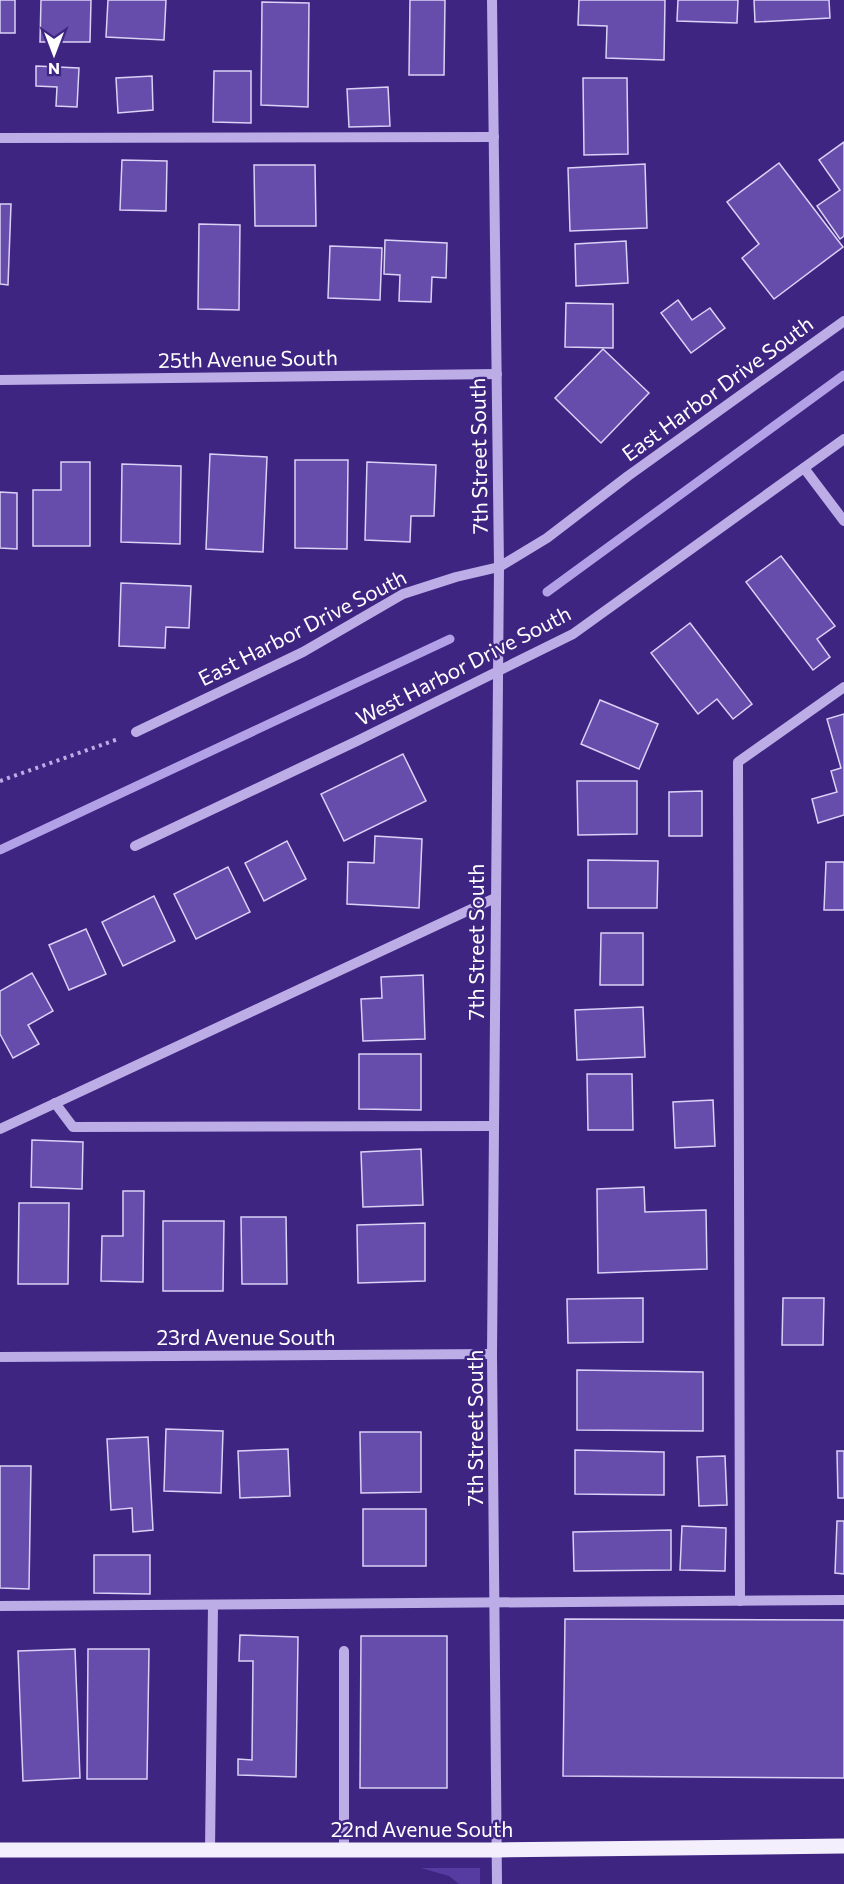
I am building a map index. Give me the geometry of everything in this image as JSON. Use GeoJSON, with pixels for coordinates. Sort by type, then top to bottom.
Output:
{"type":"FeatureCollection","features":[{"type":"Feature","properties":{"kind":"main road","name":"22nd Avenue South"},"geometry":{"type":"LineString","coordinates":[[0,1850],[497,1850],[844,1846]]}},
{"type":"Feature","properties":{"kind":"street","name":"7th Street South"},"geometry":{"type":"LineString","coordinates":[[492,0],[499,567],[492,1354],[497,1884]]}},
{"type":"Feature","properties":{"kind":"street"},"geometry":{"type":"LineString","coordinates":[[0,138],[494,137]]}},
{"type":"Feature","properties":{"kind":"street","name":"East Harbor Drive South"},"geometry":{"type":"LineString","coordinates":[[136,732],[303,652],[403,594],[456,577],[499,567],[547,538],[628,476],[844,321]]}},
{"type":"Feature","properties":{"kind":"street","name":"25th Avenue South"},"geometry":{"type":"LineString","coordinates":[[0,380],[497,374]]}},
{"type":"Feature","properties":{"kind":"street","name":"West Harbor Drive South"},"geometry":{"type":"LineString","coordinates":[[135,846],[573,634],[844,439]]}},
{"type":"Feature","properties":{"kind":"street"},"geometry":{"type":"LineString","coordinates":[[804,468],[844,521]]}},
{"type":"Feature","properties":{"kind":"street"},"geometry":{"type":"LineString","coordinates":[[740,1601],[738,762],[844,687]]}},
{"type":"Feature","properties":{"kind":"street"},"geometry":{"type":"LineString","coordinates":[[0,1129],[495,898]]}},
{"type":"Feature","properties":{"kind":"street"},"geometry":{"type":"LineString","coordinates":[[55,1103],[73,1127],[494,1126]]}},
{"type":"Feature","properties":{"kind":"street","name":"23rd Avenue South"},"geometry":{"type":"LineString","coordinates":[[0,1357],[492,1354]]}},
{"type":"Feature","properties":{"kind":"street"},"geometry":{"type":"LineString","coordinates":[[0,1606],[844,1600]]}},
{"type":"Feature","properties":{"kind":"street"},"geometry":{"type":"LineString","coordinates":[[210,1850],[213,1605]]}},
{"type":"Feature","properties":{"kind":"street"},"geometry":{"type":"LineString","coordinates":[[344,1651],[344,1850]]}},
{"type":"Feature","properties":{"kind":"path"},"geometry":{"type":"LineString","coordinates":[[0,782],[136,732]]}},
{"type":"Feature","properties":{"kind":"shaded area"},"geometry":{"type":"Polygon","coordinates":[[[421,1868],[480,1868],[480,1884],[459,1884],[449,1876],[421,1868]]]}},
{"type":"Feature","properties":{"kind":"building"},"geometry":{"type":"Polygon","coordinates":[[[0,0],[15,0],[15,33],[0,33],[0,0]]]}},
{"type":"Feature","properties":{"kind":"building"},"geometry":{"type":"Polygon","coordinates":[[[41,0],[91,0],[90,42],[40,42],[41,0]]]}},
{"type":"Feature","properties":{"kind":"building"},"geometry":{"type":"Polygon","coordinates":[[[108,0],[166,0],[164,40],[106,37],[108,0]]]}},
{"type":"Feature","properties":{"kind":"building"},"geometry":{"type":"Polygon","coordinates":[[[410,0],[445,0],[444,75],[409,75],[410,0]]]}},
{"type":"Feature","properties":{"kind":"building"},"geometry":{"type":"Polygon","coordinates":[[[579,0],[665,0],[664,60],[606,58],[607,26],[578,25],[579,0]]]}},
{"type":"Feature","properties":{"kind":"building"},"geometry":{"type":"Polygon","coordinates":[[[678,0],[738,0],[737,23],[677,21],[678,0]]]}},
{"type":"Feature","properties":{"kind":"building"},"geometry":{"type":"Polygon","coordinates":[[[754,0],[829,0],[830,18],[755,22],[754,0]]]}},
{"type":"Feature","properties":{"kind":"building"},"geometry":{"type":"Polygon","coordinates":[[[262,2],[309,3],[308,107],[261,105],[262,2]]]}},
{"type":"Feature","properties":{"kind":"building"},"geometry":{"type":"Polygon","coordinates":[[[36,66],[79,68],[77,107],[56,106],[57,87],[36,86],[36,66]]]}},
{"type":"Feature","properties":{"kind":"building"},"geometry":{"type":"Polygon","coordinates":[[[214,71],[251,71],[251,123],[213,122],[214,71]]]}},
{"type":"Feature","properties":{"kind":"building"},"geometry":{"type":"Polygon","coordinates":[[[152,76],[153,110],[118,113],[116,78],[152,76]]]}},
{"type":"Feature","properties":{"kind":"building"},"geometry":{"type":"Polygon","coordinates":[[[583,78],[627,78],[628,154],[584,155],[583,78]]]}},
{"type":"Feature","properties":{"kind":"building"},"geometry":{"type":"Polygon","coordinates":[[[388,87],[390,126],[349,127],[347,89],[388,87]]]}},
{"type":"Feature","properties":{"kind":"building"},"geometry":{"type":"Polygon","coordinates":[[[844,142],[844,236],[840,239],[817,206],[840,190],[819,160],[844,142]]]}},
{"type":"Feature","properties":{"kind":"building"},"geometry":{"type":"Polygon","coordinates":[[[122,160],[167,161],[166,211],[120,210],[122,160]]]}},
{"type":"Feature","properties":{"kind":"building"},"geometry":{"type":"Polygon","coordinates":[[[779,163],[843,247],[774,299],[742,258],[759,244],[727,202],[779,163]]]}},
{"type":"Feature","properties":{"kind":"building"},"geometry":{"type":"Polygon","coordinates":[[[645,164],[647,228],[570,231],[568,168],[645,164]]]}},
{"type":"Feature","properties":{"kind":"building"},"geometry":{"type":"Polygon","coordinates":[[[254,165],[315,165],[316,226],[255,226],[254,165]]]}},
{"type":"Feature","properties":{"kind":"building"},"geometry":{"type":"Polygon","coordinates":[[[0,204],[11,204],[8,285],[0,284],[0,204]]]}},
{"type":"Feature","properties":{"kind":"building"},"geometry":{"type":"Polygon","coordinates":[[[199,224],[240,225],[239,310],[198,309],[199,224]]]}},
{"type":"Feature","properties":{"kind":"building"},"geometry":{"type":"Polygon","coordinates":[[[385,240],[447,243],[446,278],[432,277],[431,302],[399,301],[400,275],[384,274],[385,240]]]}},
{"type":"Feature","properties":{"kind":"building"},"geometry":{"type":"Polygon","coordinates":[[[626,241],[628,283],[576,286],[575,244],[626,241]]]}},
{"type":"Feature","properties":{"kind":"building"},"geometry":{"type":"Polygon","coordinates":[[[330,246],[382,248],[380,300],[328,298],[330,246]]]}},
{"type":"Feature","properties":{"kind":"building"},"geometry":{"type":"Polygon","coordinates":[[[678,300],[692,320],[710,308],[725,328],[691,353],[661,313],[678,300]]]}},
{"type":"Feature","properties":{"kind":"building"},"geometry":{"type":"Polygon","coordinates":[[[566,303],[613,304],[613,348],[565,347],[566,303]]]}},
{"type":"Feature","properties":{"kind":"building"},"geometry":{"type":"Polygon","coordinates":[[[603,349],[649,393],[601,443],[555,398],[603,349]]]}},
{"type":"Feature","properties":{"kind":"building"},"geometry":{"type":"Polygon","coordinates":[[[210,454],[267,457],[263,552],[206,549],[210,454]]]}},
{"type":"Feature","properties":{"kind":"building"},"geometry":{"type":"Polygon","coordinates":[[[295,460],[348,460],[347,549],[295,548],[295,460]]]}},
{"type":"Feature","properties":{"kind":"building"},"geometry":{"type":"Polygon","coordinates":[[[61,462],[90,462],[90,546],[33,546],[33,490],[61,490],[61,462]]]}},
{"type":"Feature","properties":{"kind":"building"},"geometry":{"type":"Polygon","coordinates":[[[367,462],[436,465],[434,516],[411,516],[410,542],[365,540],[367,462]]]}},
{"type":"Feature","properties":{"kind":"building"},"geometry":{"type":"Polygon","coordinates":[[[122,464],[181,466],[180,544],[121,542],[122,464]]]}},
{"type":"Feature","properties":{"kind":"building"},"geometry":{"type":"Polygon","coordinates":[[[0,492],[17,493],[17,549],[0,548],[0,492]]]}},
{"type":"Feature","properties":{"kind":"building"},"geometry":{"type":"Polygon","coordinates":[[[781,556],[835,626],[817,639],[830,657],[813,670],[746,582],[781,556]]]}},
{"type":"Feature","properties":{"kind":"building"},"geometry":{"type":"Polygon","coordinates":[[[121,583],[191,586],[189,628],[166,627],[165,648],[119,646],[121,583]]]}},
{"type":"Feature","properties":{"kind":"building"},"geometry":{"type":"Polygon","coordinates":[[[690,623],[752,704],[733,719],[717,699],[698,714],[651,653],[690,623]]]}},
{"type":"Feature","properties":{"kind":"building"},"geometry":{"type":"Polygon","coordinates":[[[600,700],[658,724],[639,769],[581,744],[600,700]]]}},
{"type":"Feature","properties":{"kind":"building"},"geometry":{"type":"Polygon","coordinates":[[[844,714],[844,815],[818,823],[812,799],[837,792],[831,771],[841,768],[827,719],[844,714]]]}},
{"type":"Feature","properties":{"kind":"building"},"geometry":{"type":"Polygon","coordinates":[[[403,754],[426,801],[344,841],[321,794],[403,754]]]}},
{"type":"Feature","properties":{"kind":"building"},"geometry":{"type":"Polygon","coordinates":[[[577,781],[637,781],[637,834],[578,835],[577,781]]]}},
{"type":"Feature","properties":{"kind":"building"},"geometry":{"type":"Polygon","coordinates":[[[702,791],[702,836],[669,836],[669,792],[702,791]]]}},
{"type":"Feature","properties":{"kind":"building"},"geometry":{"type":"Polygon","coordinates":[[[375,836],[422,839],[419,908],[347,904],[348,862],[374,863],[375,836]]]}},
{"type":"Feature","properties":{"kind":"building"},"geometry":{"type":"Polygon","coordinates":[[[287,841],[306,879],[264,901],[245,863],[287,841]]]}},
{"type":"Feature","properties":{"kind":"building"},"geometry":{"type":"Polygon","coordinates":[[[588,860],[658,861],[657,908],[588,908],[588,860]]]}},
{"type":"Feature","properties":{"kind":"building"},"geometry":{"type":"Polygon","coordinates":[[[826,862],[844,862],[844,910],[824,910],[826,862]]]}},
{"type":"Feature","properties":{"kind":"building"},"geometry":{"type":"Polygon","coordinates":[[[228,867],[250,912],[196,939],[174,894],[228,867]]]}},
{"type":"Feature","properties":{"kind":"building"},"geometry":{"type":"Polygon","coordinates":[[[154,896],[175,941],[123,966],[102,922],[154,896]]]}},
{"type":"Feature","properties":{"kind":"building"},"geometry":{"type":"Polygon","coordinates":[[[86,929],[106,974],[69,990],[49,945],[86,929]]]}},
{"type":"Feature","properties":{"kind":"building"},"geometry":{"type":"Polygon","coordinates":[[[601,933],[643,933],[643,985],[600,985],[601,933]]]}},
{"type":"Feature","properties":{"kind":"building"},"geometry":{"type":"Polygon","coordinates":[[[32,973],[53,1011],[28,1025],[39,1044],[13,1058],[0,1034],[0,991],[32,973]]]}},
{"type":"Feature","properties":{"kind":"building"},"geometry":{"type":"Polygon","coordinates":[[[423,975],[425,1039],[363,1041],[361,999],[382,998],[381,977],[423,975]]]}},
{"type":"Feature","properties":{"kind":"building"},"geometry":{"type":"Polygon","coordinates":[[[643,1007],[645,1057],[577,1060],[575,1010],[643,1007]]]}},
{"type":"Feature","properties":{"kind":"building"},"geometry":{"type":"Polygon","coordinates":[[[359,1054],[421,1054],[421,1110],[359,1109],[359,1054]]]}},
{"type":"Feature","properties":{"kind":"building"},"geometry":{"type":"Polygon","coordinates":[[[587,1074],[632,1074],[633,1130],[588,1130],[587,1074]]]}},
{"type":"Feature","properties":{"kind":"building"},"geometry":{"type":"Polygon","coordinates":[[[713,1100],[715,1146],[675,1148],[673,1102],[713,1100]]]}},
{"type":"Feature","properties":{"kind":"building"},"geometry":{"type":"Polygon","coordinates":[[[32,1140],[83,1142],[82,1189],[31,1187],[32,1140]]]}},
{"type":"Feature","properties":{"kind":"building"},"geometry":{"type":"Polygon","coordinates":[[[421,1149],[423,1205],[363,1207],[361,1152],[421,1149]]]}},
{"type":"Feature","properties":{"kind":"building"},"geometry":{"type":"Polygon","coordinates":[[[644,1187],[645,1212],[706,1210],[707,1269],[598,1273],[597,1189],[644,1187]]]}},
{"type":"Feature","properties":{"kind":"building"},"geometry":{"type":"Polygon","coordinates":[[[123,1191],[144,1191],[143,1282],[101,1281],[102,1236],[123,1236],[123,1191]]]}},
{"type":"Feature","properties":{"kind":"building"},"geometry":{"type":"Polygon","coordinates":[[[19,1203],[69,1203],[68,1284],[18,1284],[19,1203]]]}},
{"type":"Feature","properties":{"kind":"building"},"geometry":{"type":"Polygon","coordinates":[[[241,1217],[286,1217],[287,1284],[242,1284],[241,1217]]]}},
{"type":"Feature","properties":{"kind":"building"},"geometry":{"type":"Polygon","coordinates":[[[163,1221],[224,1221],[223,1291],[163,1291],[163,1221]]]}},
{"type":"Feature","properties":{"kind":"building"},"geometry":{"type":"Polygon","coordinates":[[[425,1223],[425,1281],[358,1283],[357,1225],[425,1223]]]}},
{"type":"Feature","properties":{"kind":"building"},"geometry":{"type":"Polygon","coordinates":[[[643,1298],[643,1342],[568,1343],[567,1299],[643,1298]]]}},
{"type":"Feature","properties":{"kind":"building"},"geometry":{"type":"Polygon","coordinates":[[[783,1298],[824,1298],[823,1345],[782,1345],[783,1298]]]}},
{"type":"Feature","properties":{"kind":"building"},"geometry":{"type":"Polygon","coordinates":[[[577,1370],[703,1372],[703,1431],[577,1430],[577,1370]]]}},
{"type":"Feature","properties":{"kind":"building"},"geometry":{"type":"Polygon","coordinates":[[[166,1429],[223,1431],[221,1493],[164,1491],[166,1429]]]}},
{"type":"Feature","properties":{"kind":"building"},"geometry":{"type":"Polygon","coordinates":[[[360,1432],[421,1432],[421,1492],[361,1493],[360,1432]]]}},
{"type":"Feature","properties":{"kind":"building"},"geometry":{"type":"Polygon","coordinates":[[[148,1437],[153,1530],[133,1532],[132,1508],[111,1510],[107,1439],[148,1437]]]}},
{"type":"Feature","properties":{"kind":"building"},"geometry":{"type":"Polygon","coordinates":[[[288,1449],[290,1496],[240,1498],[238,1451],[288,1449]]]}},
{"type":"Feature","properties":{"kind":"building"},"geometry":{"type":"Polygon","coordinates":[[[575,1450],[664,1452],[664,1495],[575,1494],[575,1450]]]}},
{"type":"Feature","properties":{"kind":"building"},"geometry":{"type":"Polygon","coordinates":[[[837,1451],[844,1451],[844,1498],[838,1498],[837,1451]]]}},
{"type":"Feature","properties":{"kind":"building"},"geometry":{"type":"Polygon","coordinates":[[[725,1456],[727,1505],[699,1506],[697,1457],[725,1456]]]}},
{"type":"Feature","properties":{"kind":"building"},"geometry":{"type":"Polygon","coordinates":[[[0,1466],[31,1466],[29,1589],[0,1588],[0,1466]]]}},
{"type":"Feature","properties":{"kind":"building"},"geometry":{"type":"Polygon","coordinates":[[[363,1509],[426,1509],[426,1566],[363,1566],[363,1509]]]}},
{"type":"Feature","properties":{"kind":"building"},"geometry":{"type":"Polygon","coordinates":[[[837,1521],[844,1521],[844,1574],[835,1573],[837,1521]]]}},
{"type":"Feature","properties":{"kind":"building"},"geometry":{"type":"Polygon","coordinates":[[[682,1526],[726,1528],[725,1571],[680,1570],[682,1526]]]}},
{"type":"Feature","properties":{"kind":"building"},"geometry":{"type":"Polygon","coordinates":[[[671,1530],[671,1570],[574,1571],[573,1532],[671,1530]]]}},
{"type":"Feature","properties":{"kind":"building"},"geometry":{"type":"Polygon","coordinates":[[[94,1555],[150,1555],[150,1594],[94,1593],[94,1555]]]}},
{"type":"Feature","properties":{"kind":"building"},"geometry":{"type":"Polygon","coordinates":[[[565,1619],[844,1620],[844,1778],[563,1776],[565,1619]]]}},
{"type":"Feature","properties":{"kind":"building"},"geometry":{"type":"Polygon","coordinates":[[[240,1635],[298,1637],[296,1777],[238,1775],[238,1759],[252,1760],[253,1661],[239,1661],[240,1635]]]}},
{"type":"Feature","properties":{"kind":"building"},"geometry":{"type":"Polygon","coordinates":[[[361,1636],[447,1636],[447,1788],[360,1788],[361,1636]]]}},
{"type":"Feature","properties":{"kind":"building"},"geometry":{"type":"Polygon","coordinates":[[[75,1649],[80,1778],[23,1781],[18,1651],[75,1649]]]}},
{"type":"Feature","properties":{"kind":"building"},"geometry":{"type":"Polygon","coordinates":[[[88,1649],[149,1649],[147,1779],[87,1779],[88,1649]]]}},
{"type":"Feature","properties":{"kind":"waterway"},"geometry":{"type":"LineString","coordinates":[[547,592],[844,375]]}},
{"type":"Feature","properties":{"kind":"waterway"},"geometry":{"type":"LineString","coordinates":[[0,850],[450,639]]}}]}
